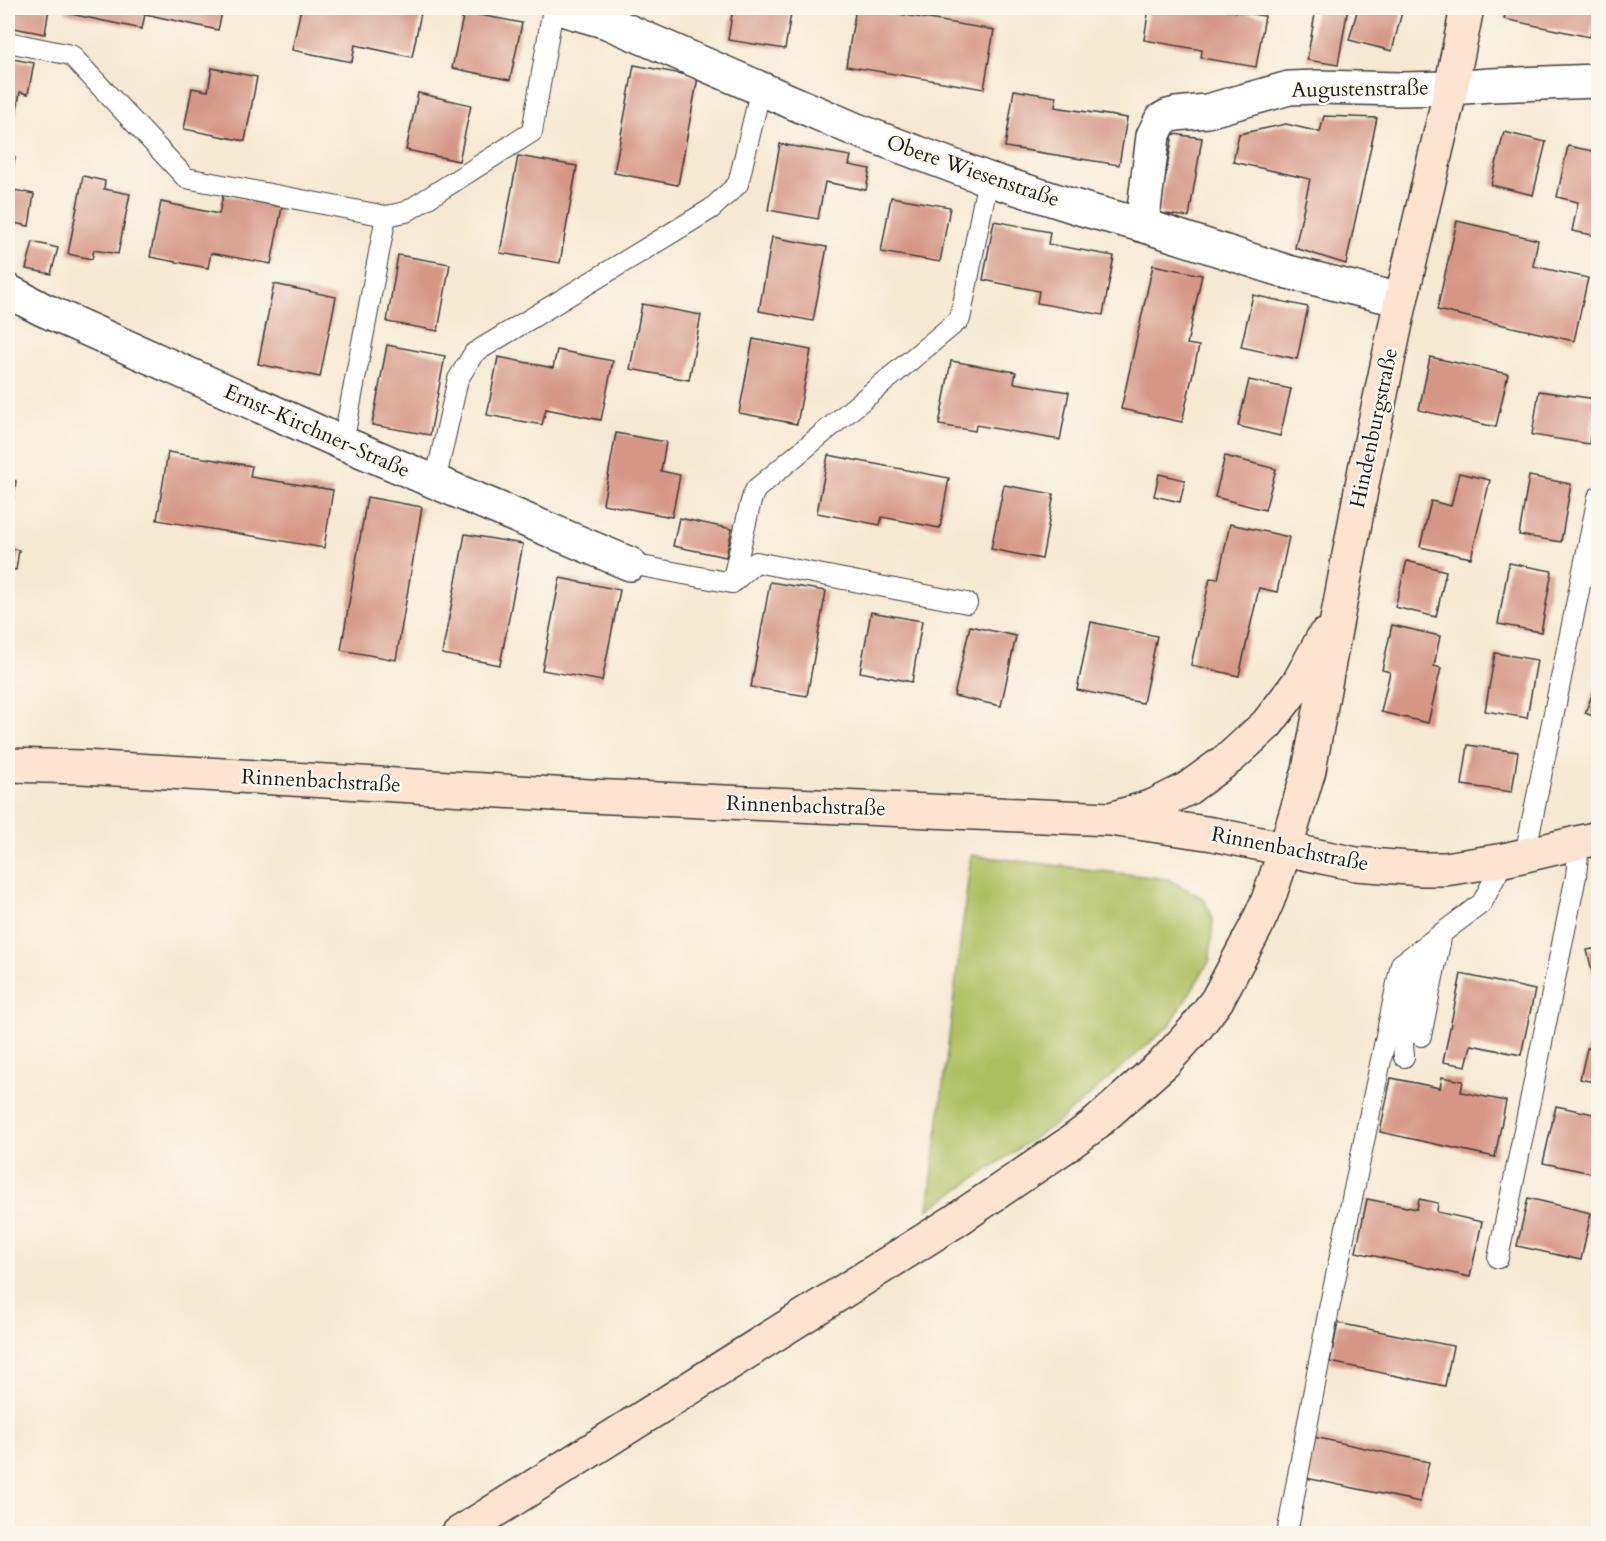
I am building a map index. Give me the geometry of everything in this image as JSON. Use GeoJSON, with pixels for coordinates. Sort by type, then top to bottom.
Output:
{"type":"FeatureCollection","features":[{"type":"Feature","properties":{"kind":"main road","name":"Hindenburgstraße"},"geometry":{"type":"LineString","coordinates":[[458,1533],[955,1221],[1067,1145],[1093,1126],[1165,1062],[1217,1000],[1257,927],[1285,850],[1309,770],[1365,469],[1467,8]]}},
{"type":"Feature","properties":{"kind":"main road"},"geometry":{"type":"LineString","coordinates":[[1110,819],[1162,802],[1187,789],[1232,758],[1267,724],[1299,682],[1338,610]]}},
{"type":"Feature","properties":{"kind":"main road","name":"Rinnenbachstraße"},"geometry":{"type":"LineString","coordinates":[[8,765],[82,767],[612,797],[1110,819],[1214,834],[1356,864],[1422,869],[1445,869],[1515,858],[1589,841]]}},
{"type":"Feature","properties":{"kind":"street","name":"Obere Wiesenstraße"},"geometry":{"type":"LineString","coordinates":[[558,8],[608,15],[761,88],[854,129],[988,179],[1288,272],[1401,300]]}},
{"type":"Feature","properties":{"kind":"street","name":"Augustenstraße"},"geometry":{"type":"LineString","coordinates":[[1142,225],[1153,136],[1161,120],[1168,116],[1207,111],[1288,88],[1451,88],[1599,81]]}},
{"type":"Feature","properties":{"kind":"street","name":"Ernst-Kirchner-Straße"},"geometry":{"type":"LineString","coordinates":[[8,291],[42,309],[344,443],[630,564]]}},
{"type":"Feature","properties":{"kind":"lane"},"geometry":{"type":"LineString","coordinates":[[8,42],[71,55],[186,178],[387,216],[406,212],[532,132],[553,8]]}},
{"type":"Feature","properties":{"kind":"lane"},"geometry":{"type":"LineString","coordinates":[[435,482],[458,379],[474,353],[718,203],[738,184],[761,88]]}},
{"type":"Feature","properties":{"kind":"lane"},"geometry":{"type":"LineString","coordinates":[[732,583],[756,489],[960,319],[988,179]]}},
{"type":"Feature","properties":{"kind":"lane"},"geometry":{"type":"LineString","coordinates":[[344,443],[387,216]]}},
{"type":"Feature","properties":{"kind":"lane"},"geometry":{"type":"LineString","coordinates":[[1287,1533],[1329,1309],[1401,964],[1482,903],[1515,858],[1599,497]]}},
{"type":"Feature","properties":{"kind":"lane"},"geometry":{"type":"LineString","coordinates":[[732,583],[756,562],[967,603]]}},
{"type":"Feature","properties":{"kind":"lane"},"geometry":{"type":"LineString","coordinates":[[630,564],[732,583]]}},
{"type":"Feature","properties":{"kind":"lane"},"geometry":{"type":"LineString","coordinates":[[1498,1258],[1576,876],[1589,841]]}},
{"type":"Feature","properties":{"kind":"lane"},"geometry":{"type":"LineString","coordinates":[[1421,1036],[1442,933]]}},
{"type":"Feature","properties":{"kind":"lane"},"geometry":{"type":"LineString","coordinates":[[1404,1057],[1403,1044],[1422,948]]}},
{"type":"Feature","properties":{"kind":"green space"},"geometry":{"type":"Polygon","coordinates":[[[971,855],[1168,879],[1204,899],[1213,919],[1210,960],[1170,1025],[1061,1120],[928,1210],[971,855]]]}},
{"type":"Feature","properties":{"kind":"building"},"geometry":{"type":"Polygon","coordinates":[[[8,8],[49,8],[45,34],[8,27],[8,8]]]}},
{"type":"Feature","properties":{"kind":"building"},"geometry":{"type":"Polygon","coordinates":[[[67,8],[223,8],[218,30],[145,14],[142,29],[66,13],[67,8]]]}},
{"type":"Feature","properties":{"kind":"building"},"geometry":{"type":"Polygon","coordinates":[[[301,8],[422,8],[412,57],[355,45],[352,62],[292,50],[301,8]]]}},
{"type":"Feature","properties":{"kind":"building"},"geometry":{"type":"Polygon","coordinates":[[[733,8],[792,8],[785,49],[728,40],[733,8]]]}},
{"type":"Feature","properties":{"kind":"building"},"geometry":{"type":"Polygon","coordinates":[[[856,8],[994,30],[984,89],[846,66],[856,8]]]}},
{"type":"Feature","properties":{"kind":"building"},"geometry":{"type":"Polygon","coordinates":[[[1149,8],[1212,8],[1265,16],[1256,67],[1201,58],[1202,50],[1144,40],[1149,8]]]}},
{"type":"Feature","properties":{"kind":"building"},"geometry":{"type":"Polygon","coordinates":[[[1316,8],[1348,8],[1338,65],[1307,60],[1316,8]]]}},
{"type":"Feature","properties":{"kind":"building"},"geometry":{"type":"Polygon","coordinates":[[[1358,8],[1403,8],[1392,51],[1349,40],[1358,8]]]}},
{"type":"Feature","properties":{"kind":"building"},"geometry":{"type":"Polygon","coordinates":[[[1507,8],[1597,8],[1590,37],[1504,19],[1507,8]]]}},
{"type":"Feature","properties":{"kind":"building"},"geometry":{"type":"Polygon","coordinates":[[[464,12],[522,23],[510,80],[452,68],[464,12]]]}},
{"type":"Feature","properties":{"kind":"building"},"geometry":{"type":"Polygon","coordinates":[[[8,58],[34,63],[28,94],[20,92],[14,125],[8,124],[8,58]]]}},
{"type":"Feature","properties":{"kind":"building"},"geometry":{"type":"Polygon","coordinates":[[[634,65],[698,77],[678,185],[614,173],[634,65]]]}},
{"type":"Feature","properties":{"kind":"building"},"geometry":{"type":"Polygon","coordinates":[[[212,68],[257,77],[245,141],[184,129],[192,88],[208,91],[212,68]]]}},
{"type":"Feature","properties":{"kind":"building"},"geometry":{"type":"Polygon","coordinates":[[[1014,90],[1056,97],[1055,107],[1127,118],[1119,165],[1005,147],[1014,90]]]}},
{"type":"Feature","properties":{"kind":"building"},"geometry":{"type":"Polygon","coordinates":[[[418,93],[471,105],[459,161],[406,150],[418,93]]]}},
{"type":"Feature","properties":{"kind":"building"},"geometry":{"type":"Polygon","coordinates":[[[1324,116],[1377,118],[1346,264],[1295,248],[1310,179],[1233,162],[1239,134],[1286,124],[1320,132],[1324,116]]]}},
{"type":"Feature","properties":{"kind":"building"},"geometry":{"type":"Polygon","coordinates":[[[1504,132],[1546,142],[1533,195],[1491,185],[1504,132]]]}},
{"type":"Feature","properties":{"kind":"building"},"geometry":{"type":"Polygon","coordinates":[[[1173,134],[1202,138],[1189,217],[1159,213],[1173,134]]]}},
{"type":"Feature","properties":{"kind":"building"},"geometry":{"type":"Polygon","coordinates":[[[780,144],[851,156],[849,165],[870,169],[866,190],[825,182],[818,219],[768,210],[780,144]]]}},
{"type":"Feature","properties":{"kind":"building"},"geometry":{"type":"Polygon","coordinates":[[[1568,146],[1598,152],[1598,236],[1572,231],[1578,202],[1557,197],[1568,146]]]}},
{"type":"Feature","properties":{"kind":"building"},"geometry":{"type":"Polygon","coordinates":[[[8,156],[15,157],[9,189],[34,194],[29,226],[8,222],[8,156]]]}},
{"type":"Feature","properties":{"kind":"building"},"geometry":{"type":"Polygon","coordinates":[[[518,156],[577,166],[560,263],[500,253],[518,156]]]}},
{"type":"Feature","properties":{"kind":"building"},"geometry":{"type":"Polygon","coordinates":[[[83,176],[105,181],[104,189],[130,194],[118,254],[94,250],[92,259],[68,254],[83,176]]]}},
{"type":"Feature","properties":{"kind":"building"},"geometry":{"type":"Polygon","coordinates":[[[223,195],[282,207],[271,264],[211,253],[208,268],[150,257],[161,202],[219,214],[223,195]]]}},
{"type":"Feature","properties":{"kind":"building"},"geometry":{"type":"Polygon","coordinates":[[[891,197],[950,207],[940,262],[881,252],[891,197]]]}},
{"type":"Feature","properties":{"kind":"building"},"geometry":{"type":"Polygon","coordinates":[[[994,221],[1050,232],[1048,244],[1114,256],[1103,315],[1037,303],[1039,291],[983,280],[994,221]]]}},
{"type":"Feature","properties":{"kind":"building"},"geometry":{"type":"Polygon","coordinates":[[[1457,221],[1538,240],[1533,266],[1588,278],[1574,341],[1437,310],[1457,221]]]}},
{"type":"Feature","properties":{"kind":"building"},"geometry":{"type":"Polygon","coordinates":[[[772,237],[827,247],[813,321],[759,311],[772,237]]]}},
{"type":"Feature","properties":{"kind":"building"},"geometry":{"type":"Polygon","coordinates":[[[33,242],[58,248],[51,274],[26,269],[33,242]]]}},
{"type":"Feature","properties":{"kind":"building"},"geometry":{"type":"Polygon","coordinates":[[[398,255],[450,264],[438,331],[387,322],[398,255]]]}},
{"type":"Feature","properties":{"kind":"building"},"geometry":{"type":"Polygon","coordinates":[[[1153,265],[1202,275],[1187,344],[1199,346],[1182,422],[1121,409],[1153,265]]]}},
{"type":"Feature","properties":{"kind":"building"},"geometry":{"type":"Polygon","coordinates":[[[274,284],[336,297],[320,377],[258,364],[274,284]]]}},
{"type":"Feature","properties":{"kind":"building"},"geometry":{"type":"Polygon","coordinates":[[[1253,295],[1308,307],[1297,359],[1241,347],[1253,295]]]}},
{"type":"Feature","properties":{"kind":"building"},"geometry":{"type":"Polygon","coordinates":[[[642,304],[701,315],[689,380],[630,369],[642,304]]]}},
{"type":"Feature","properties":{"kind":"building"},"geometry":{"type":"Polygon","coordinates":[[[753,339],[811,350],[797,424],[739,413],[753,339]]]}},
{"type":"Feature","properties":{"kind":"building"},"geometry":{"type":"Polygon","coordinates":[[[387,345],[445,356],[430,435],[372,425],[387,345]]]}},
{"type":"Feature","properties":{"kind":"building"},"geometry":{"type":"Polygon","coordinates":[[[557,350],[613,361],[601,420],[546,409],[542,425],[487,415],[498,357],[553,368],[557,350]]]}},
{"type":"Feature","properties":{"kind":"building"},"geometry":{"type":"Polygon","coordinates":[[[1430,357],[1508,374],[1496,427],[1419,410],[1430,357]]]}},
{"type":"Feature","properties":{"kind":"building"},"geometry":{"type":"Polygon","coordinates":[[[951,361],[1016,372],[1014,383],[1069,392],[1060,440],[976,425],[975,431],[939,425],[951,361]]]}},
{"type":"Feature","properties":{"kind":"building"},"geometry":{"type":"Polygon","coordinates":[[[1249,380],[1291,389],[1280,436],[1238,426],[1249,380]]]}},
{"type":"Feature","properties":{"kind":"building"},"geometry":{"type":"Polygon","coordinates":[[[1539,391],[1596,399],[1589,444],[1532,435],[1539,391]]]}},
{"type":"Feature","properties":{"kind":"building"},"geometry":{"type":"Polygon","coordinates":[[[616,433],[666,442],[661,471],[680,475],[672,517],[603,504],[616,433]]]}},
{"type":"Feature","properties":{"kind":"building"},"geometry":{"type":"Polygon","coordinates":[[[168,452],[252,466],[250,477],[333,490],[324,548],[157,520],[168,452]]]}},
{"type":"Feature","properties":{"kind":"building"},"geometry":{"type":"Polygon","coordinates":[[[828,455],[949,478],[940,528],[882,517],[880,525],[817,513],[828,455]]]}},
{"type":"Feature","properties":{"kind":"building"},"geometry":{"type":"Polygon","coordinates":[[[1225,456],[1276,469],[1265,510],[1215,497],[1225,456]]]}},
{"type":"Feature","properties":{"kind":"building"},"geometry":{"type":"Polygon","coordinates":[[[1459,473],[1490,480],[1471,558],[1420,547],[1431,501],[1451,506],[1459,473]]]}},
{"type":"Feature","properties":{"kind":"building"},"geometry":{"type":"Polygon","coordinates":[[[1159,474],[1185,480],[1180,502],[1154,496],[1159,474]]]}},
{"type":"Feature","properties":{"kind":"building"},"geometry":{"type":"Polygon","coordinates":[[[1529,476],[1571,484],[1561,542],[1519,535],[1529,476]]]}},
{"type":"Feature","properties":{"kind":"building"},"geometry":{"type":"Polygon","coordinates":[[[8,480],[16,481],[9,526],[8,525],[8,480]]]}},
{"type":"Feature","properties":{"kind":"building"},"geometry":{"type":"Polygon","coordinates":[[[1004,485],[1054,494],[1042,559],[991,549],[1004,485]]]}},
{"type":"Feature","properties":{"kind":"building"},"geometry":{"type":"Polygon","coordinates":[[[367,497],[422,507],[396,660],[341,650],[367,497]]]}},
{"type":"Feature","properties":{"kind":"building"},"geometry":{"type":"Polygon","coordinates":[[[679,518],[732,529],[726,557],[673,546],[679,518]]]}},
{"type":"Feature","properties":{"kind":"building"},"geometry":{"type":"Polygon","coordinates":[[[1230,524],[1289,537],[1277,592],[1259,588],[1239,676],[1191,665],[1210,578],[1218,579],[1230,524]]]}},
{"type":"Feature","properties":{"kind":"building"},"geometry":{"type":"Polygon","coordinates":[[[465,534],[523,544],[500,665],[442,654],[465,534]]]}},
{"type":"Feature","properties":{"kind":"building"},"geometry":{"type":"Polygon","coordinates":[[[8,548],[19,550],[16,570],[8,569],[8,548]]]}},
{"type":"Feature","properties":{"kind":"building"},"geometry":{"type":"Polygon","coordinates":[[[1407,561],[1446,571],[1436,617],[1395,607],[1407,561]]]}},
{"type":"Feature","properties":{"kind":"building"},"geometry":{"type":"Polygon","coordinates":[[[1509,563],[1552,571],[1541,632],[1498,624],[1509,563]]]}},
{"type":"Feature","properties":{"kind":"building"},"geometry":{"type":"Polygon","coordinates":[[[560,578],[620,590],[602,681],[542,670],[560,578]]]}},
{"type":"Feature","properties":{"kind":"building"},"geometry":{"type":"Polygon","coordinates":[[[770,582],[826,591],[807,696],[751,687],[770,582]]]}},
{"type":"Feature","properties":{"kind":"building"},"geometry":{"type":"Polygon","coordinates":[[[871,612],[922,621],[912,682],[860,672],[871,612]]]}},
{"type":"Feature","properties":{"kind":"building"},"geometry":{"type":"Polygon","coordinates":[[[1091,622],[1157,636],[1143,703],[1077,690],[1091,622]]]}},
{"type":"Feature","properties":{"kind":"building"},"geometry":{"type":"Polygon","coordinates":[[[1392,625],[1440,636],[1434,666],[1441,668],[1428,723],[1381,712],[1390,672],[1382,670],[1392,625]]]}},
{"type":"Feature","properties":{"kind":"building"},"geometry":{"type":"Polygon","coordinates":[[[970,626],[1016,636],[1001,706],[954,696],[970,626]]]}},
{"type":"Feature","properties":{"kind":"building"},"geometry":{"type":"Polygon","coordinates":[[[1495,653],[1537,660],[1527,718],[1485,711],[1495,653]]]}},
{"type":"Feature","properties":{"kind":"building"},"geometry":{"type":"Polygon","coordinates":[[[1598,680],[1598,718],[1585,713],[1598,680]]]}},
{"type":"Feature","properties":{"kind":"building"},"geometry":{"type":"Polygon","coordinates":[[[1468,745],[1518,752],[1512,792],[1462,785],[1468,745]]]}},
{"type":"Feature","properties":{"kind":"building"},"geometry":{"type":"Polygon","coordinates":[[[1598,948],[1598,996],[1587,950],[1598,948]]]}},
{"type":"Feature","properties":{"kind":"building"},"geometry":{"type":"Polygon","coordinates":[[[1461,974],[1535,990],[1521,1055],[1471,1045],[1466,1066],[1443,1062],[1461,974]]]}},
{"type":"Feature","properties":{"kind":"building"},"geometry":{"type":"Polygon","coordinates":[[[1598,1041],[1598,1083],[1580,1079],[1587,1048],[1596,1050],[1598,1041]]]}},
{"type":"Feature","properties":{"kind":"building"},"geometry":{"type":"Polygon","coordinates":[[[1442,1077],[1463,1081],[1461,1092],[1506,1101],[1495,1157],[1380,1132],[1391,1078],[1440,1088],[1442,1077]]]}},
{"type":"Feature","properties":{"kind":"building"},"geometry":{"type":"Polygon","coordinates":[[[1556,1106],[1598,1115],[1598,1140],[1591,1173],[1543,1163],[1556,1106]]]}},
{"type":"Feature","properties":{"kind":"building"},"geometry":{"type":"Polygon","coordinates":[[[1528,1198],[1591,1213],[1581,1260],[1517,1246],[1528,1198]]]}},
{"type":"Feature","properties":{"kind":"building"},"geometry":{"type":"Polygon","coordinates":[[[1367,1199],[1417,1209],[1419,1199],[1438,1203],[1437,1212],[1482,1222],[1470,1277],[1356,1252],[1367,1199]]]}},
{"type":"Feature","properties":{"kind":"building"},"geometry":{"type":"Polygon","coordinates":[[[1338,1323],[1453,1346],[1445,1386],[1330,1362],[1338,1323]]]}},
{"type":"Feature","properties":{"kind":"building"},"geometry":{"type":"Polygon","coordinates":[[[1314,1437],[1429,1462],[1420,1502],[1306,1478],[1314,1437]]]}}]}
